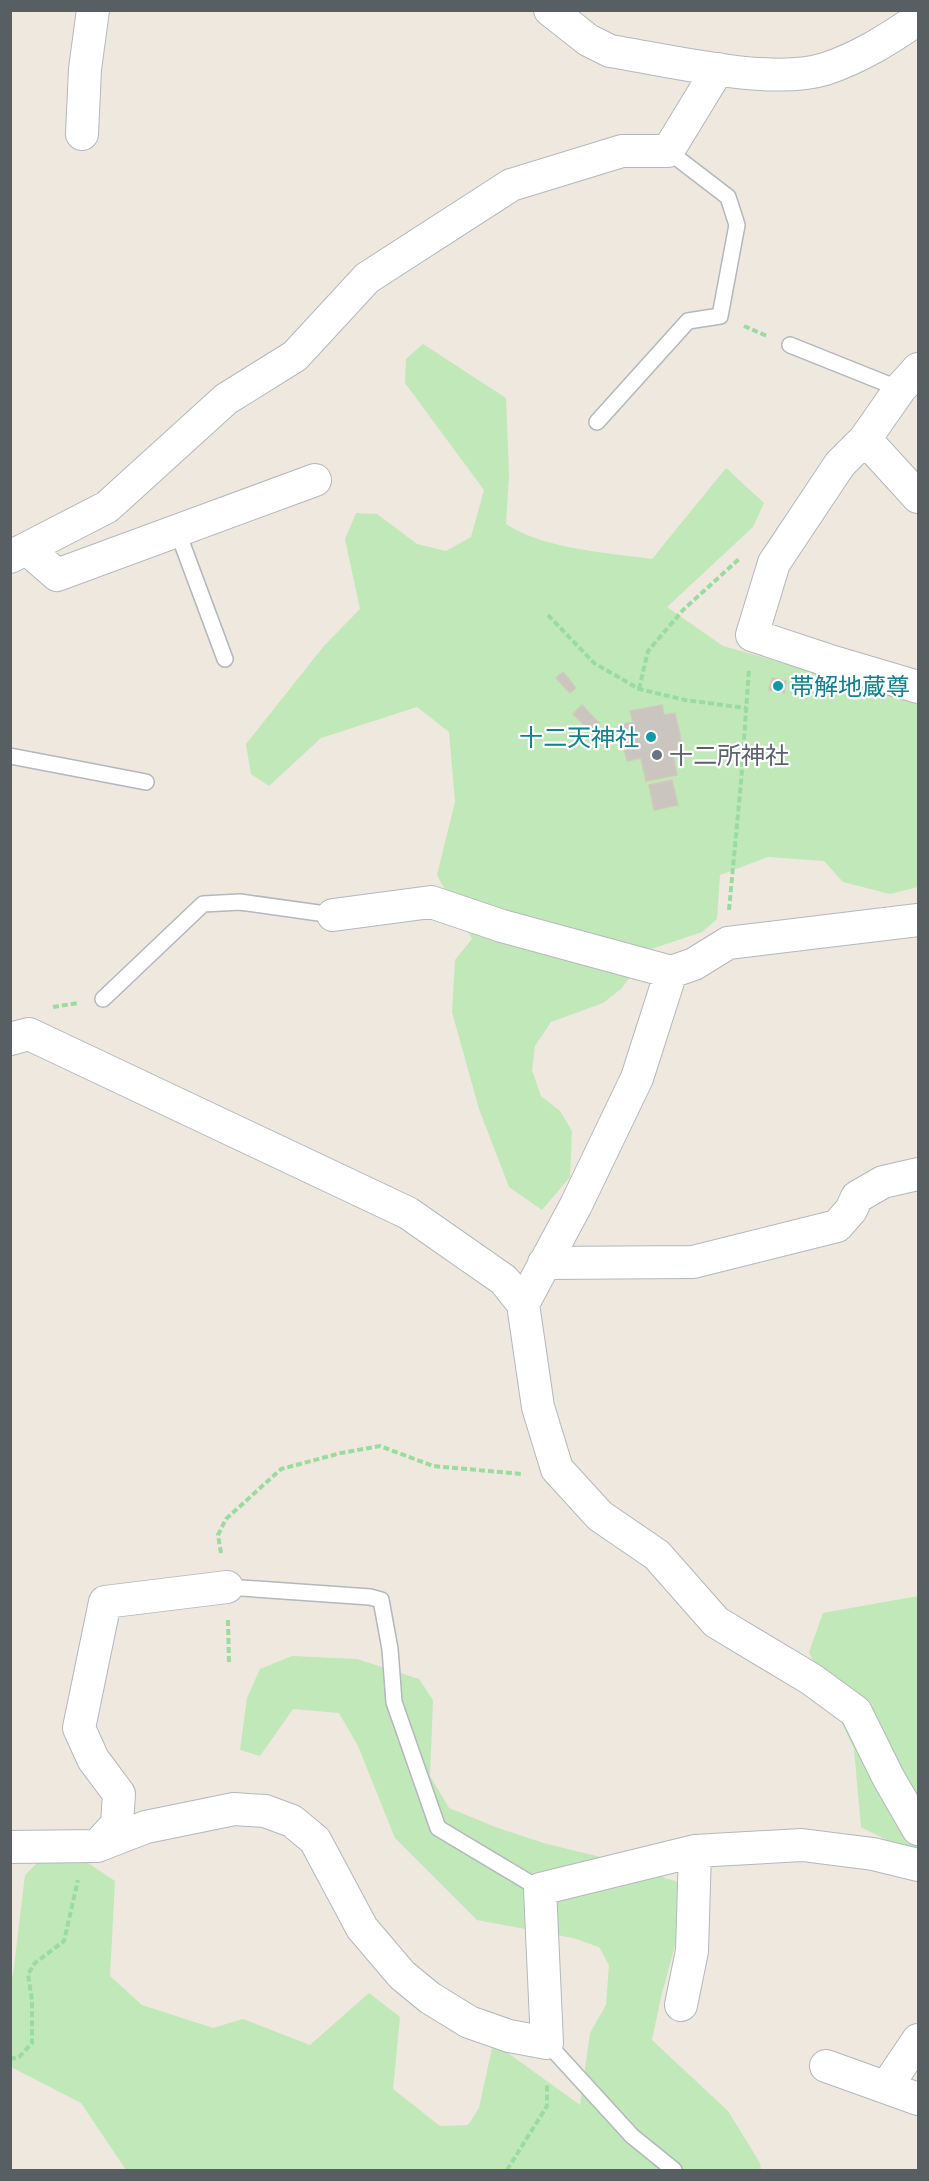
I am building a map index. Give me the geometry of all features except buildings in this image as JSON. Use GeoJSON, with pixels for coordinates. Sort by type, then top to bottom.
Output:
{"type":"FeatureCollection","features":[{"type":"Feature","properties":{"kind":"street"},"geometry":{"type":"LineString","coordinates":[[82,134],[85,69],[93,10]]}},
{"type":"Feature","properties":{"kind":"street"},"geometry":{"type":"LineString","coordinates":[[550,10],[588,40],[610,51],[767,75],[823,70],[857,57],[915,18]]}},
{"type":"Feature","properties":{"kind":"street"},"geometry":{"type":"LineString","coordinates":[[19,553],[107,507],[226,399],[295,356],[367,278],[510,185],[622,151],[668,151],[718,69]]}},
{"type":"Feature","properties":{"kind":"street"},"geometry":{"type":"LineString","coordinates":[[909,379],[865,439],[840,464],[774,563],[752,635],[918,687]]}},
{"type":"Feature","properties":{"kind":"street"},"geometry":{"type":"LineString","coordinates":[[865,439],[918,497]]}},
{"type":"Feature","properties":{"kind":"street"},"geometry":{"type":"LineString","coordinates":[[19,553],[57,575],[315,480]]}},
{"type":"Feature","properties":{"kind":"street"},"geometry":{"type":"LineString","coordinates":[[333,915],[431,902],[502,926],[671,972],[694,964],[728,943],[918,920]]}},
{"type":"Feature","properties":{"kind":"street"},"geometry":{"type":"LineString","coordinates":[[523,1304],[576,1205],[637,1078],[671,972]]}},
{"type":"Feature","properties":{"kind":"street"},"geometry":{"type":"LineString","coordinates":[[10,1039],[29,1034],[408,1213],[504,1280],[523,1304],[538,1407],[557,1469],[600,1516],[657,1555],[716,1622],[811,1679],[856,1712],[888,1777],[918,1828]]}},
{"type":"Feature","properties":{"kind":"street"},"geometry":{"type":"LineString","coordinates":[[544,1263],[693,1262],[837,1226],[851,1210],[857,1197],[883,1182],[918,1174]]}},
{"type":"Feature","properties":{"kind":"street"},"geometry":{"type":"LineString","coordinates":[[92,1846],[117,1824],[119,1794],[93,1759],[79,1728],[105,1602],[227,1587]]}},
{"type":"Feature","properties":{"kind":"street"},"geometry":{"type":"LineString","coordinates":[[10,1847],[92,1846],[146,1827],[234,1809],[265,1811],[292,1821],[315,1840],[362,1928],[402,1976],[430,1998],[469,2022],[509,2036],[547,2043],[540,1889],[695,1851],[801,1845],[873,1854],[918,1865]]}},
{"type":"Feature","properties":{"kind":"street"},"geometry":{"type":"LineString","coordinates":[[681,2005],[692,1951],[695,1851]]}},
{"type":"Feature","properties":{"kind":"street"},"geometry":{"type":"LineString","coordinates":[[887,2086],[918,2040]]}},
{"type":"Feature","properties":{"kind":"street"},"geometry":{"type":"LineString","coordinates":[[826,2066],[918,2099]]}},
{"type":"Feature","properties":{"kind":"lane"},"geometry":{"type":"LineString","coordinates":[[597,422],[688,321],[720,316],[737,225],[728,197],[668,151]]}},
{"type":"Feature","properties":{"kind":"lane"},"geometry":{"type":"LineString","coordinates":[[790,345],[909,379]]}},
{"type":"Feature","properties":{"kind":"lane"},"geometry":{"type":"LineString","coordinates":[[177,530],[225,658]]}},
{"type":"Feature","properties":{"kind":"lane"},"geometry":{"type":"LineString","coordinates":[[10,756],[146,782]]}},
{"type":"Feature","properties":{"kind":"lane"},"geometry":{"type":"LineString","coordinates":[[102,999],[203,904],[240,902],[333,915]]}},
{"type":"Feature","properties":{"kind":"lane"},"geometry":{"type":"LineString","coordinates":[[227,1587],[370,1597],[381,1600],[390,1649],[394,1702],[438,1828],[540,1889]]}},
{"type":"Feature","properties":{"kind":"lane"},"geometry":{"type":"LineString","coordinates":[[547,2043],[632,2136],[674,2170]]}},
{"type":"Feature","properties":{"kind":"path"},"geometry":{"type":"LineString","coordinates":[[720,316],[790,345]]}},
{"type":"Feature","properties":{"kind":"path"},"geometry":{"type":"LineString","coordinates":[[639,688],[648,651],[683,610]]}},
{"type":"Feature","properties":{"kind":"path"},"geometry":{"type":"LineString","coordinates":[[548,615],[594,663],[639,688],[685,699],[747,708]]}},
{"type":"Feature","properties":{"kind":"path"},"geometry":{"type":"LineString","coordinates":[[728,943],[728,914],[752,635]]}},
{"type":"Feature","properties":{"kind":"path"},"geometry":{"type":"LineString","coordinates":[[226,1519],[281,1469],[381,1446],[433,1466],[565,1477]]}},
{"type":"Feature","properties":{"kind":"path"},"geometry":{"type":"LineString","coordinates":[[10,2059],[19,2057],[32,2043],[32,2000],[28,1974],[35,1963],[64,1941],[92,1846]]}},
{"type":"Feature","properties":{"kind":"path"},"geometry":{"type":"LineString","coordinates":[[507,2170],[547,2106],[547,2043]]}},
{"type":"Feature","properties":{"kind":"green space"},"geometry":{"type":"Polygon","coordinates":[[[423,344],[506,398],[509,475],[506,524],[538,539],[576,549],[652,559],[726,468],[764,503],[753,527],[667,607],[723,646],[918,701],[918,887],[890,894],[843,882],[824,861],[768,857],[720,875],[717,919],[702,932],[651,949],[621,989],[603,1003],[551,1022],[535,1046],[532,1070],[541,1096],[560,1111],[572,1131],[570,1177],[542,1210],[509,1187],[479,1109],[452,1012],[455,960],[472,939],[437,875],[455,802],[449,732],[417,707],[321,738],[269,786],[251,774],[246,744],[323,647],[360,609],[345,539],[356,513],[377,514],[417,544],[446,551],[471,537],[484,490],[405,383],[406,359],[423,344]]]}},
{"type":"Feature","properties":{"kind":"green space"},"geometry":{"type":"Polygon","coordinates":[[[918,1596],[918,1856],[861,1827],[854,1749],[809,1652],[823,1613],[918,1596]]]}},
{"type":"Feature","properties":{"kind":"green space"},"geometry":{"type":"Polygon","coordinates":[[[292,1656],[357,1659],[419,1679],[433,1700],[430,1776],[449,1808],[498,1828],[547,1844],[601,1857],[678,1882],[676,1942],[652,2040],[728,2111],[760,2163],[761,2170],[126,2170],[81,2103],[11,2067],[10,1978],[13,1975],[25,1875],[39,1861],[66,1854],[88,1863],[115,1881],[110,1976],[142,2005],[213,2028],[243,2019],[310,2045],[369,1993],[400,2017],[393,2089],[440,2126],[468,2125],[479,2108],[492,2048],[508,2053],[580,2105],[590,2033],[606,2005],[609,1965],[599,1947],[573,1938],[477,1920],[395,1838],[358,1746],[339,1713],[293,1709],[260,1756],[240,1750],[247,1698],[260,1669],[292,1656]]]}},
{"type":"Feature","properties":{"kind":"place","name":"帯解地蔵尊"},"geometry":{"type":"Point","coordinates":[778,686]}},
{"type":"Feature","properties":{"kind":"place","name":"十二天神社"},"geometry":{"type":"Point","coordinates":[651,737]}},
{"type":"Feature","properties":{"kind":"place","name":"十二所神社"},"geometry":{"type":"Point","coordinates":[657,755]}}]}
